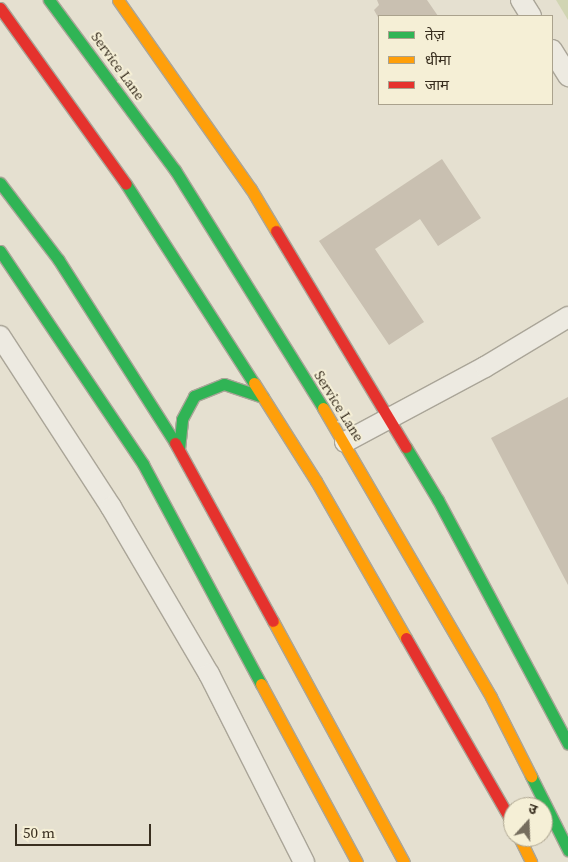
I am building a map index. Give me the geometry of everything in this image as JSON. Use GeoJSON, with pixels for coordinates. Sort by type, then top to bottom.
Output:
{"type":"FeatureCollection","features":[{"type":"Feature","properties":{"kind":"street","name":"Service Lane"},"geometry":{"type":"LineString","coordinates":[[49,0],[175,170],[345,442],[433,606],[490,697],[568,850]]}},
{"type":"Feature","properties":{"kind":"street"},"geometry":{"type":"LineString","coordinates":[[118,0],[251,189],[390,418],[442,508],[568,742]]}},
{"type":"Feature","properties":{"kind":"street"},"geometry":{"type":"LineString","coordinates":[[521,0],[530,15]]}},
{"type":"Feature","properties":{"kind":"street"},"geometry":{"type":"LineString","coordinates":[[0,8],[146,212],[404,624],[503,806]]}},
{"type":"Feature","properties":{"kind":"street"},"geometry":{"type":"LineString","coordinates":[[553,52],[568,76]]}},
{"type":"Feature","properties":{"kind":"street"},"geometry":{"type":"LineString","coordinates":[[0,183],[58,259],[180,448],[404,862]]}},
{"type":"Feature","properties":{"kind":"street"},"geometry":{"type":"LineString","coordinates":[[0,250],[144,464],[357,862]]}},
{"type":"Feature","properties":{"kind":"street"},"geometry":{"type":"LineString","coordinates":[[345,442],[568,317]]}},
{"type":"Feature","properties":{"kind":"street"},"geometry":{"type":"LineString","coordinates":[[0,336],[111,507],[209,674],[304,862]]}},
{"type":"Feature","properties":{"kind":"street"},"geometry":{"type":"LineString","coordinates":[[180,448],[182,419],[194,396],[224,384],[263,398]]}},
{"type":"Feature","properties":{"kind":"street"},"geometry":{"type":"LineString","coordinates":[[524,847],[531,862]]}},
{"type":"Feature","properties":{"kind":"green space"},"geometry":{"type":"Polygon","coordinates":[[[556,0],[568,0],[568,20],[556,0]]]}},
{"type":"Feature","properties":{"kind":"building"},"geometry":{"type":"Polygon","coordinates":[[[377,0],[427,0],[437,15],[378,15],[378,17],[374,10],[379,5],[377,0]]]}},
{"type":"Feature","properties":{"kind":"building"},"geometry":{"type":"Polygon","coordinates":[[[442,159],[481,218],[438,246],[420,219],[375,249],[424,322],[389,345],[319,241],[442,159]]]}},
{"type":"Feature","properties":{"kind":"building"},"geometry":{"type":"Polygon","coordinates":[[[568,397],[568,585],[491,438],[568,397]]]}},
{"type":"Feature","properties":{"kind":"traffic: fast"},"geometry":{"type":"LineString","coordinates":[[49,0],[175,170],[323,408]]}},
{"type":"Feature","properties":{"kind":"traffic: fast"},"geometry":{"type":"LineString","coordinates":[[0,183],[58,259],[175,443]]}},
{"type":"Feature","properties":{"kind":"traffic: fast"},"geometry":{"type":"LineString","coordinates":[[126,184],[254,383]]}},
{"type":"Feature","properties":{"kind":"traffic: fast"},"geometry":{"type":"LineString","coordinates":[[0,251],[143,464],[261,684]]}},
{"type":"Feature","properties":{"kind":"traffic: fast"},"geometry":{"type":"LineString","coordinates":[[179,449],[182,419],[194,396],[224,384],[263,397]]}},
{"type":"Feature","properties":{"kind":"traffic: fast"},"geometry":{"type":"LineString","coordinates":[[406,447],[438,500],[568,743]]}},
{"type":"Feature","properties":{"kind":"traffic: fast"},"geometry":{"type":"LineString","coordinates":[[531,776],[568,850]]}},
{"type":"Feature","properties":{"kind":"traffic: slow"},"geometry":{"type":"LineString","coordinates":[[118,0],[251,189],[276,231]]}},
{"type":"Feature","properties":{"kind":"traffic: slow"},"geometry":{"type":"LineString","coordinates":[[254,383],[316,481],[406,638]]}},
{"type":"Feature","properties":{"kind":"traffic: slow"},"geometry":{"type":"LineString","coordinates":[[323,408],[491,697],[531,776]]}},
{"type":"Feature","properties":{"kind":"traffic: slow"},"geometry":{"type":"LineString","coordinates":[[273,621],[404,862]]}},
{"type":"Feature","properties":{"kind":"traffic: slow"},"geometry":{"type":"LineString","coordinates":[[261,684],[357,862]]}},
{"type":"Feature","properties":{"kind":"traffic: slow"},"geometry":{"type":"LineString","coordinates":[[524,847],[531,862]]}},
{"type":"Feature","properties":{"kind":"traffic: jam"},"geometry":{"type":"LineString","coordinates":[[0,8],[126,184]]}},
{"type":"Feature","properties":{"kind":"traffic: jam"},"geometry":{"type":"LineString","coordinates":[[276,231],[406,447]]}},
{"type":"Feature","properties":{"kind":"traffic: jam"},"geometry":{"type":"LineString","coordinates":[[175,443],[273,621]]}},
{"type":"Feature","properties":{"kind":"traffic: jam"},"geometry":{"type":"LineString","coordinates":[[406,638],[503,807]]}}]}
